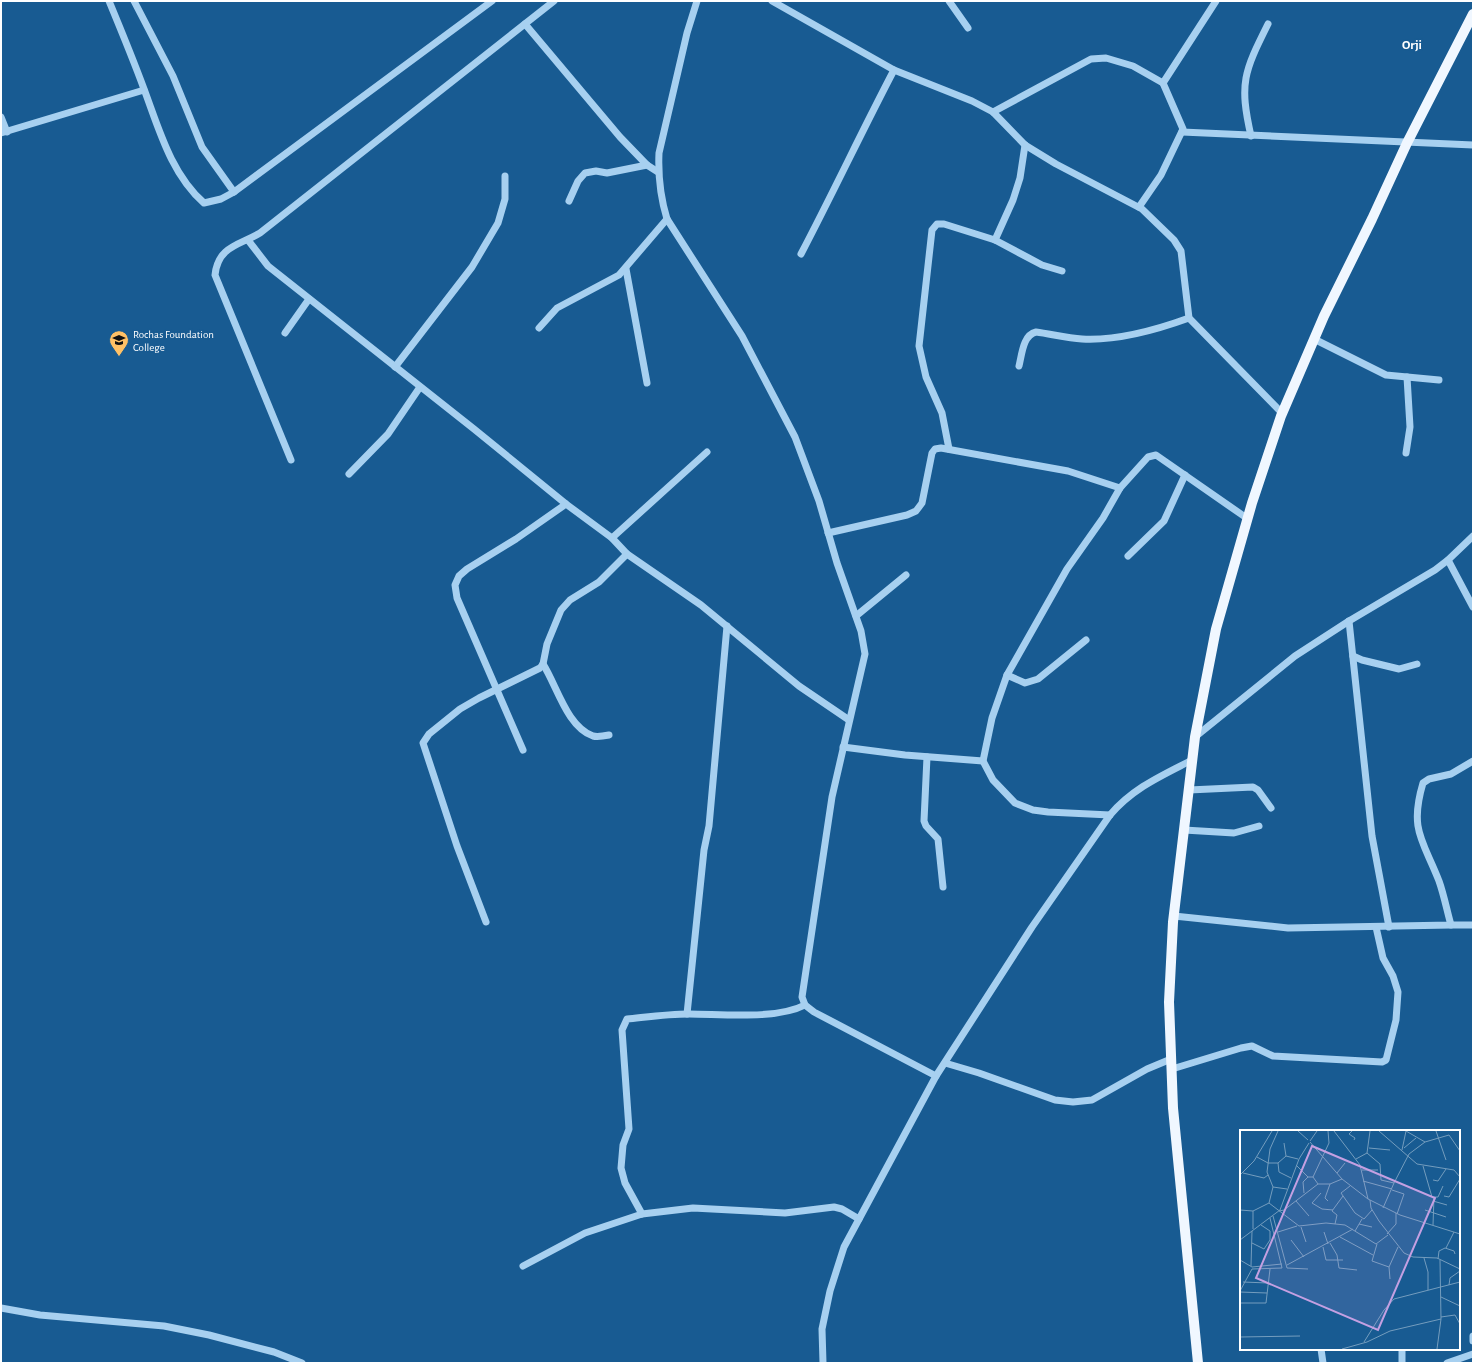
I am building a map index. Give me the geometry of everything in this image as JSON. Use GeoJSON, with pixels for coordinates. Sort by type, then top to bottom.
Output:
{"type":"FeatureCollection","features":[{"type":"Feature","properties":{"kind":"main road"},"geometry":{"type":"LineString","coordinates":[[1198,1363],[1173,1108],[1169,1002],[1174,916],[1188,790],[1195,737],[1216,628],[1248,519],[1282,413],[1314,339],[1407,143],[1473,14]]}},
{"type":"Feature","properties":{"kind":"street"},"geometry":{"type":"LineString","coordinates":[[109,1],[177,171],[192,192],[204,203],[221,199],[234,192],[492,1]]}},
{"type":"Feature","properties":{"kind":"street"},"geometry":{"type":"LineString","coordinates":[[134,1],[173,76],[202,147],[234,192]]}},
{"type":"Feature","properties":{"kind":"street"},"geometry":{"type":"LineString","coordinates":[[291,460],[215,275],[216,266],[222,256],[236,243],[248,240],[260,233],[554,1]]}},
{"type":"Feature","properties":{"kind":"street"},"geometry":{"type":"LineString","coordinates":[[697,1],[687,33],[664,125],[659,153],[658,172],[661,198],[667,219],[742,336],[795,437],[819,501],[861,631],[865,654],[861,677],[849,720],[832,797],[802,997],[805,1005],[821,1016],[936,1076]]}},
{"type":"Feature","properties":{"kind":"street"},"geometry":{"type":"LineString","coordinates":[[772,1],[894,70],[972,101],[993,112],[1025,145],[1056,164],[1139,207],[1174,240],[1180,251],[1189,318],[1282,413]]}},
{"type":"Feature","properties":{"kind":"street"},"geometry":{"type":"LineString","coordinates":[[949,1],[968,28]]}},
{"type":"Feature","properties":{"kind":"street"},"geometry":{"type":"LineString","coordinates":[[1162,82],[1216,1]]}},
{"type":"Feature","properties":{"kind":"street"},"geometry":{"type":"LineString","coordinates":[[525,24],[620,137],[647,165],[658,172]]}},
{"type":"Feature","properties":{"kind":"street"},"geometry":{"type":"LineString","coordinates":[[1251,136],[1245,110],[1244,87],[1248,65],[1268,24]]}},
{"type":"Feature","properties":{"kind":"street"},"geometry":{"type":"LineString","coordinates":[[993,112],[1091,60],[1106,58],[1133,66],[1162,82],[1183,129],[1161,175],[1139,207]]}},
{"type":"Feature","properties":{"kind":"street"},"geometry":{"type":"LineString","coordinates":[[801,254],[832,196],[859,135],[894,70]]}},
{"type":"Feature","properties":{"kind":"street"},"geometry":{"type":"LineString","coordinates":[[1,116],[4,133],[144,90]]}},
{"type":"Feature","properties":{"kind":"street"},"geometry":{"type":"LineString","coordinates":[[1182,132],[1473,145]]}},
{"type":"Feature","properties":{"kind":"street"},"geometry":{"type":"LineString","coordinates":[[995,240],[1013,200],[1020,178],[1025,145]]}},
{"type":"Feature","properties":{"kind":"street"},"geometry":{"type":"LineString","coordinates":[[569,201],[578,181],[585,173],[596,171],[607,173],[647,165]]}},
{"type":"Feature","properties":{"kind":"street"},"geometry":{"type":"LineString","coordinates":[[394,367],[472,266],[498,223],[505,199],[505,176]]}},
{"type":"Feature","properties":{"kind":"street"},"geometry":{"type":"LineString","coordinates":[[539,328],[557,308],[604,285],[626,269],[667,219]]}},
{"type":"Feature","properties":{"kind":"street"},"geometry":{"type":"LineString","coordinates":[[949,449],[942,413],[926,377],[919,346],[932,230],[937,224],[944,224],[995,240],[1042,265],[1062,271]]}},
{"type":"Feature","properties":{"kind":"street"},"geometry":{"type":"LineString","coordinates":[[248,240],[268,266],[566,504],[612,538],[627,554],[701,605],[799,686],[849,720]]}},
{"type":"Feature","properties":{"kind":"street"},"geometry":{"type":"LineString","coordinates":[[626,269],[647,383]]}},
{"type":"Feature","properties":{"kind":"street"},"geometry":{"type":"LineString","coordinates":[[285,333],[309,299]]}},
{"type":"Feature","properties":{"kind":"street"},"geometry":{"type":"LineString","coordinates":[[1019,366],[1027,337],[1031,333],[1036,332],[1083,339],[1113,338],[1164,327],[1189,318]]}},
{"type":"Feature","properties":{"kind":"street"},"geometry":{"type":"LineString","coordinates":[[1314,339],[1386,375],[1439,380]]}},
{"type":"Feature","properties":{"kind":"street"},"geometry":{"type":"LineString","coordinates":[[1406,453],[1410,427],[1407,377]]}},
{"type":"Feature","properties":{"kind":"street"},"geometry":{"type":"LineString","coordinates":[[350,474],[388,434],[420,387]]}},
{"type":"Feature","properties":{"kind":"street"},"geometry":{"type":"LineString","coordinates":[[828,532],[907,515],[916,511],[922,502],[932,453],[935,449],[949,449],[1068,471],[1120,488]]}},
{"type":"Feature","properties":{"kind":"street"},"geometry":{"type":"LineString","coordinates":[[612,538],[707,452]]}},
{"type":"Feature","properties":{"kind":"street"},"geometry":{"type":"LineString","coordinates":[[1110,815],[1032,810],[1015,803],[993,780],[986,769],[984,761],[992,718],[1007,675],[1067,569],[1104,518],[1120,488],[1148,457],[1156,455],[1248,519]]}},
{"type":"Feature","properties":{"kind":"street"},"geometry":{"type":"LineString","coordinates":[[1128,556],[1164,521],[1185,475]]}},
{"type":"Feature","properties":{"kind":"street"},"geometry":{"type":"LineString","coordinates":[[523,750],[457,598],[455,585],[459,576],[467,569],[516,539],[566,504]]}},
{"type":"Feature","properties":{"kind":"street"},"geometry":{"type":"LineString","coordinates":[[1195,737],[1295,656],[1349,621],[1435,570],[1448,560],[1473,536]]}},
{"type":"Feature","properties":{"kind":"street"},"geometry":{"type":"LineString","coordinates":[[486,922],[457,846],[423,743],[429,734],[460,710],[479,698],[536,671],[542,664],[561,610],[570,600],[599,582],[627,554]]}},
{"type":"Feature","properties":{"kind":"street"},"geometry":{"type":"LineString","coordinates":[[1448,560],[1473,607]]}},
{"type":"Feature","properties":{"kind":"street"},"geometry":{"type":"LineString","coordinates":[[856,616],[906,575]]}},
{"type":"Feature","properties":{"kind":"street"},"geometry":{"type":"LineString","coordinates":[[1349,621],[1372,836],[1389,927]]}},
{"type":"Feature","properties":{"kind":"street"},"geometry":{"type":"LineString","coordinates":[[687,1014],[704,850],[709,826],[727,626]]}},
{"type":"Feature","properties":{"kind":"street"},"geometry":{"type":"LineString","coordinates":[[1007,675],[1025,683],[1038,679],[1086,640]]}},
{"type":"Feature","properties":{"kind":"street"},"geometry":{"type":"LineString","coordinates":[[1353,656],[1362,660],[1399,669],[1417,664]]}},
{"type":"Feature","properties":{"kind":"street"},"geometry":{"type":"LineString","coordinates":[[542,664],[550,675],[572,720],[578,727],[594,736],[608,735]]}},
{"type":"Feature","properties":{"kind":"street"},"geometry":{"type":"LineString","coordinates":[[843,747],[927,757],[984,761]]}},
{"type":"Feature","properties":{"kind":"street"},"geometry":{"type":"LineString","coordinates":[[927,757],[924,821],[926,826],[938,839],[943,887]]}},
{"type":"Feature","properties":{"kind":"street"},"geometry":{"type":"LineString","coordinates":[[823,1363],[822,1329],[830,1291],[844,1247],[936,1076],[1032,927],[1110,815],[1123,800],[1145,784],[1192,760]]}},
{"type":"Feature","properties":{"kind":"street"},"geometry":{"type":"LineString","coordinates":[[1451,925],[1439,881],[1427,857],[1418,830],[1416,814],[1423,784],[1429,779],[1451,774],[1473,761]]}},
{"type":"Feature","properties":{"kind":"street"},"geometry":{"type":"LineString","coordinates":[[1188,790],[1253,787],[1258,790],[1271,808]]}},
{"type":"Feature","properties":{"kind":"street"},"geometry":{"type":"LineString","coordinates":[[1184,830],[1234,833],[1259,826]]}},
{"type":"Feature","properties":{"kind":"street"},"geometry":{"type":"LineString","coordinates":[[1174,916],[1288,928],[1473,925]]}},
{"type":"Feature","properties":{"kind":"street"},"geometry":{"type":"LineString","coordinates":[[945,1063],[979,1073],[1055,1100],[1073,1102],[1092,1100],[1147,1069],[1252,1046],[1274,1056],[1382,1062],[1386,1060],[1396,1020],[1398,992],[1393,976],[1383,958],[1376,927]]}},
{"type":"Feature","properties":{"kind":"street"},"geometry":{"type":"LineString","coordinates":[[642,1214],[624,1183],[621,1168],[623,1145],[629,1129],[622,1026],[627,1019],[687,1014],[723,1015],[771,1013],[796,1010],[805,1005]]}},
{"type":"Feature","properties":{"kind":"street"},"geometry":{"type":"LineString","coordinates":[[523,1266],[585,1233],[642,1214],[693,1208],[785,1213],[834,1207],[842,1209],[859,1219]]}},
{"type":"Feature","properties":{"kind":"street"},"geometry":{"type":"LineString","coordinates":[[1,1308],[40,1315],[164,1326],[209,1335],[274,1352],[302,1363]]}},
{"type":"Feature","properties":{"kind":"street"},"geometry":{"type":"LineString","coordinates":[[1473,1336],[1473,1341]]}},
{"type":"Feature","properties":{"kind":"street"},"geometry":{"type":"LineString","coordinates":[[1321,1350],[1323,1363]]}},
{"type":"Feature","properties":{"kind":"street"},"geometry":{"type":"LineString","coordinates":[[1402,1350],[1402,1363]]}},
{"type":"Feature","properties":{"kind":"street"},"geometry":{"type":"LineString","coordinates":[[1447,1363],[1473,1354]]}},
{"type":"Feature","properties":{"kind":"place","name":"Rochas Foundation College"},"geometry":{"type":"Point","coordinates":[119,357]}},
{"type":"Feature","properties":{"kind":"district","name":"Orji"},"geometry":{"type":"Point","coordinates":[1412,45]}}]}
